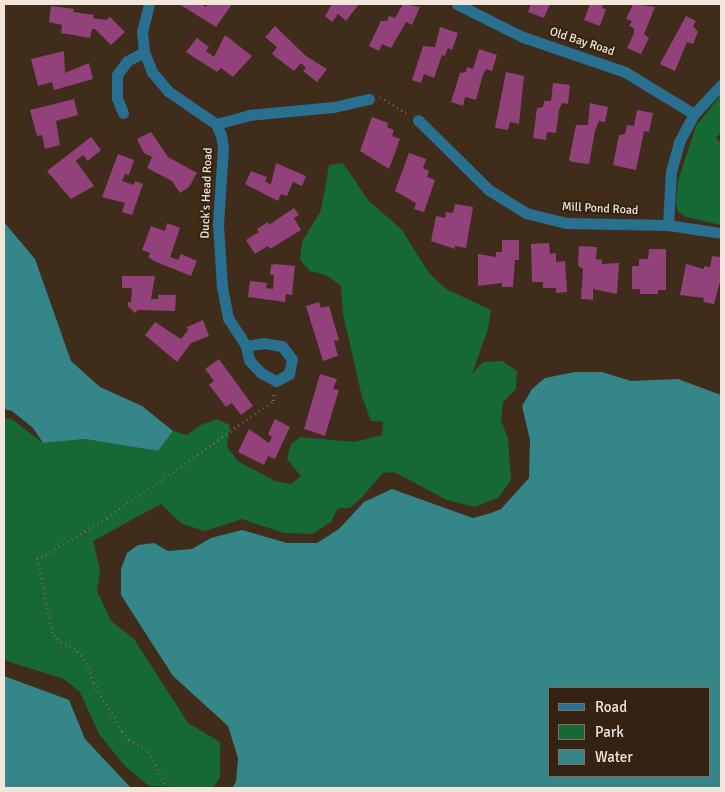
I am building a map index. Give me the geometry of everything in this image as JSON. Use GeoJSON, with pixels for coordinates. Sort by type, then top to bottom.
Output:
{"type":"FeatureCollection","features":[{"type":"Feature","properties":{"kind":"street"},"geometry":{"type":"LineString","coordinates":[[149,4],[142,32],[144,52],[152,72],[168,91],[216,124],[249,115],[334,107],[369,99]]}},
{"type":"Feature","properties":{"kind":"street","name":"Old Bay Road"},"geometry":{"type":"LineString","coordinates":[[458,4],[511,33],[625,72],[694,114]]}},
{"type":"Feature","properties":{"kind":"street"},"geometry":{"type":"LineString","coordinates":[[123,114],[118,98],[117,75],[127,61],[144,52]]}},
{"type":"Feature","properties":{"kind":"street"},"geometry":{"type":"LineString","coordinates":[[668,225],[671,172],[679,142],[694,114],[721,86]]}},
{"type":"Feature","properties":{"kind":"street","name":"Mill Pond Road"},"geometry":{"type":"LineString","coordinates":[[418,120],[489,190],[526,213],[574,224],[668,225],[721,233]]}},
{"type":"Feature","properties":{"kind":"street","name":"Duck's Head Road"},"geometry":{"type":"LineString","coordinates":[[216,124],[223,147],[218,224],[222,286],[228,318],[246,346],[249,360],[266,378],[276,381]]}},
{"type":"Feature","properties":{"kind":"street"},"geometry":{"type":"LineString","coordinates":[[246,346],[274,344],[288,350],[291,369],[285,377],[276,381]]}},
{"type":"Feature","properties":{"kind":"path"},"geometry":{"type":"LineString","coordinates":[[369,99],[384,97],[418,120]]}},
{"type":"Feature","properties":{"kind":"path"},"geometry":{"type":"LineString","coordinates":[[167,788],[147,750],[129,740],[122,731],[93,683],[87,664],[75,650],[61,643],[52,633],[37,559],[107,518],[273,401],[276,381]]}},
{"type":"Feature","properties":{"kind":"green space"},"geometry":{"type":"Polygon","coordinates":[[[721,95],[721,132],[716,138],[721,143],[721,225],[686,217],[678,212],[676,203],[678,181],[696,126],[721,95]]]}},
{"type":"Feature","properties":{"kind":"green space"},"geometry":{"type":"Polygon","coordinates":[[[343,163],[368,200],[402,230],[429,273],[446,289],[491,310],[488,329],[472,374],[483,362],[502,361],[517,371],[516,389],[503,402],[501,421],[508,438],[511,480],[498,498],[475,507],[447,500],[394,472],[383,473],[350,508],[338,508],[331,522],[312,534],[284,533],[242,519],[205,531],[182,524],[161,504],[93,541],[100,570],[97,591],[111,621],[134,639],[188,723],[220,742],[220,777],[213,788],[149,786],[125,766],[99,734],[80,692],[64,679],[4,660],[4,418],[12,419],[43,443],[85,439],[158,451],[173,431],[187,435],[201,425],[217,419],[230,425],[227,447],[238,461],[275,481],[291,484],[301,476],[287,459],[291,444],[301,437],[354,442],[382,435],[383,422],[371,421],[362,397],[343,314],[341,286],[326,275],[310,271],[300,260],[302,242],[321,210],[329,165],[343,163]]]}},
{"type":"Feature","properties":{"kind":"water"},"geometry":{"type":"Polygon","coordinates":[[[4,222],[35,259],[71,361],[100,387],[142,406],[173,431],[158,451],[85,439],[43,443],[33,428],[12,411],[4,409],[4,222]]]}},
{"type":"Feature","properties":{"kind":"water"},"geometry":{"type":"Polygon","coordinates":[[[575,372],[602,372],[631,381],[678,379],[721,395],[721,788],[232,788],[236,782],[238,758],[228,726],[173,676],[121,595],[121,569],[127,553],[138,545],[154,543],[168,551],[192,549],[211,538],[242,530],[287,543],[317,543],[339,529],[364,502],[392,489],[473,518],[501,509],[529,478],[530,440],[522,406],[532,389],[545,378],[575,372]]]}},
{"type":"Feature","properties":{"kind":"water"},"geometry":{"type":"Polygon","coordinates":[[[4,676],[69,700],[85,739],[131,788],[4,788],[4,676]]]}},
{"type":"Feature","properties":{"kind":"building"},"geometry":{"type":"Polygon","coordinates":[[[179,4],[201,4],[206,7],[208,4],[232,4],[216,27],[179,4]]]}},
{"type":"Feature","properties":{"kind":"building"},"geometry":{"type":"Polygon","coordinates":[[[332,4],[359,4],[346,21],[338,14],[332,22],[325,16],[332,4]]]}},
{"type":"Feature","properties":{"kind":"building"},"geometry":{"type":"Polygon","coordinates":[[[403,4],[420,7],[412,25],[406,22],[391,48],[382,44],[379,51],[369,46],[381,21],[387,21],[389,16],[395,18],[403,4]]]}},
{"type":"Feature","properties":{"kind":"building"},"geometry":{"type":"Polygon","coordinates":[[[531,4],[550,4],[544,18],[528,12],[531,4]]]}},
{"type":"Feature","properties":{"kind":"building"},"geometry":{"type":"Polygon","coordinates":[[[590,4],[603,4],[602,8],[606,9],[600,26],[584,20],[590,4]]]}},
{"type":"Feature","properties":{"kind":"building"},"geometry":{"type":"Polygon","coordinates":[[[633,4],[655,7],[644,34],[649,38],[641,54],[627,48],[634,33],[634,28],[629,26],[632,21],[626,19],[633,4]]]}},
{"type":"Feature","properties":{"kind":"building"},"geometry":{"type":"Polygon","coordinates":[[[51,6],[74,9],[73,12],[94,15],[93,18],[106,20],[110,17],[125,32],[111,45],[95,29],[92,29],[90,38],[61,33],[62,25],[49,22],[51,6]]]}},
{"type":"Feature","properties":{"kind":"building"},"geometry":{"type":"Polygon","coordinates":[[[686,16],[696,21],[693,26],[698,32],[693,44],[687,42],[675,71],[660,64],[686,16]]]}},
{"type":"Feature","properties":{"kind":"building"},"geometry":{"type":"Polygon","coordinates":[[[275,26],[306,56],[327,69],[317,82],[303,71],[306,68],[301,63],[294,71],[272,54],[277,47],[265,37],[275,26]]]}},
{"type":"Feature","properties":{"kind":"building"},"geometry":{"type":"Polygon","coordinates":[[[440,27],[458,33],[452,50],[448,48],[445,56],[442,55],[434,78],[424,74],[421,83],[412,80],[423,46],[435,47],[440,27]]]}},
{"type":"Feature","properties":{"kind":"building"},"geometry":{"type":"Polygon","coordinates":[[[225,35],[252,56],[233,77],[221,68],[217,72],[186,52],[197,38],[209,47],[206,51],[214,57],[225,35]]]}},
{"type":"Feature","properties":{"kind":"building"},"geometry":{"type":"Polygon","coordinates":[[[479,49],[497,55],[492,71],[486,69],[483,74],[476,100],[465,97],[463,106],[451,102],[460,73],[466,72],[467,67],[473,69],[479,49]]]}},
{"type":"Feature","properties":{"kind":"building"},"geometry":{"type":"Polygon","coordinates":[[[64,51],[65,73],[89,63],[93,79],[54,90],[52,82],[38,86],[31,59],[64,51]]]}},
{"type":"Feature","properties":{"kind":"building"},"geometry":{"type":"Polygon","coordinates":[[[506,72],[524,76],[519,124],[510,122],[508,130],[495,128],[506,72]]]}},
{"type":"Feature","properties":{"kind":"building"},"geometry":{"type":"Polygon","coordinates":[[[553,83],[570,85],[568,104],[562,103],[559,110],[556,133],[547,132],[546,140],[533,138],[537,108],[543,107],[544,101],[551,101],[553,83]]]}},
{"type":"Feature","properties":{"kind":"building"},"geometry":{"type":"Polygon","coordinates":[[[74,99],[78,115],[56,121],[60,145],[45,149],[42,135],[37,136],[30,110],[74,99]]]}},
{"type":"Feature","properties":{"kind":"building"},"geometry":{"type":"Polygon","coordinates":[[[590,103],[608,107],[605,122],[599,121],[595,131],[589,164],[572,162],[569,160],[576,125],[588,125],[590,103]]]}},
{"type":"Feature","properties":{"kind":"building"},"geometry":{"type":"Polygon","coordinates":[[[637,110],[653,113],[649,132],[644,131],[636,170],[613,165],[619,135],[625,134],[627,125],[634,126],[637,110]]]}},
{"type":"Feature","properties":{"kind":"building"},"geometry":{"type":"Polygon","coordinates":[[[372,117],[388,123],[387,127],[394,130],[392,136],[400,139],[389,169],[360,151],[372,117]]]}},
{"type":"Feature","properties":{"kind":"building"},"geometry":{"type":"Polygon","coordinates":[[[151,132],[168,157],[197,173],[189,187],[180,193],[172,181],[147,168],[152,157],[144,153],[137,139],[151,132]]]}},
{"type":"Feature","properties":{"kind":"building"},"geometry":{"type":"Polygon","coordinates":[[[91,137],[101,150],[88,161],[83,155],[76,161],[94,186],[71,199],[47,171],[91,137]]]}},
{"type":"Feature","properties":{"kind":"building"},"geometry":{"type":"Polygon","coordinates":[[[409,153],[426,159],[423,168],[429,171],[427,177],[435,180],[424,212],[414,209],[416,203],[395,191],[409,153]]]}},
{"type":"Feature","properties":{"kind":"building"},"geometry":{"type":"Polygon","coordinates":[[[118,154],[134,160],[129,175],[125,174],[122,181],[134,185],[135,181],[143,184],[132,215],[122,212],[125,203],[102,197],[118,154]]]}},
{"type":"Feature","properties":{"kind":"building"},"geometry":{"type":"Polygon","coordinates":[[[276,163],[306,176],[302,186],[293,182],[287,196],[281,194],[278,201],[245,184],[251,171],[267,177],[265,182],[271,184],[276,163]]]}},
{"type":"Feature","properties":{"kind":"building"},"geometry":{"type":"Polygon","coordinates":[[[455,204],[473,207],[466,248],[455,246],[455,249],[431,241],[436,216],[445,218],[446,212],[453,213],[455,204]]]}},
{"type":"Feature","properties":{"kind":"building"},"geometry":{"type":"Polygon","coordinates":[[[294,208],[299,215],[294,218],[301,230],[270,249],[268,246],[255,254],[246,240],[259,232],[257,229],[268,222],[269,225],[294,208]]]}},
{"type":"Feature","properties":{"kind":"building"},"geometry":{"type":"Polygon","coordinates":[[[167,223],[180,228],[170,257],[178,260],[181,254],[197,261],[191,276],[156,262],[148,257],[150,253],[142,250],[151,226],[165,231],[167,223]]]}},
{"type":"Feature","properties":{"kind":"building"},"geometry":{"type":"Polygon","coordinates":[[[502,240],[519,240],[519,260],[515,260],[513,287],[502,287],[502,283],[478,286],[478,254],[496,257],[496,252],[502,252],[502,240]]]}},
{"type":"Feature","properties":{"kind":"building"},"geometry":{"type":"Polygon","coordinates":[[[549,243],[550,254],[556,253],[556,262],[565,261],[567,292],[556,293],[556,288],[543,288],[543,282],[532,282],[531,244],[549,243]]]}},
{"type":"Feature","properties":{"kind":"building"},"geometry":{"type":"Polygon","coordinates":[[[579,246],[597,247],[596,259],[602,260],[602,264],[619,263],[617,294],[593,289],[593,300],[581,299],[583,269],[578,266],[579,246]]]}},
{"type":"Feature","properties":{"kind":"building"},"geometry":{"type":"Polygon","coordinates":[[[649,249],[666,249],[666,290],[658,290],[658,294],[640,294],[640,289],[632,289],[632,266],[639,266],[639,259],[648,259],[649,249]]]}},
{"type":"Feature","properties":{"kind":"building"},"geometry":{"type":"Polygon","coordinates":[[[712,256],[721,257],[721,278],[714,304],[703,302],[704,298],[680,295],[686,264],[704,269],[704,266],[710,267],[712,256]]]}},
{"type":"Feature","properties":{"kind":"building"},"geometry":{"type":"Polygon","coordinates":[[[271,265],[295,266],[292,295],[286,294],[285,302],[248,297],[250,281],[267,283],[266,288],[273,289],[274,275],[270,275],[271,265]]]}},
{"type":"Feature","properties":{"kind":"building"},"geometry":{"type":"Polygon","coordinates":[[[122,276],[155,276],[151,299],[158,299],[158,295],[176,295],[175,311],[138,310],[135,313],[128,306],[128,302],[131,302],[132,288],[122,288],[122,276]]]}},
{"type":"Feature","properties":{"kind":"building"},"geometry":{"type":"Polygon","coordinates":[[[319,302],[321,308],[329,306],[339,340],[334,341],[338,356],[323,361],[306,306],[319,302]]]}},
{"type":"Feature","properties":{"kind":"building"},"geometry":{"type":"Polygon","coordinates":[[[203,320],[209,336],[191,343],[177,362],[145,335],[155,322],[181,339],[188,330],[187,327],[203,320]]]}},
{"type":"Feature","properties":{"kind":"building"},"geometry":{"type":"Polygon","coordinates":[[[219,359],[253,406],[241,415],[232,403],[226,407],[209,385],[214,381],[205,369],[219,359]]]}},
{"type":"Feature","properties":{"kind":"building"},"geometry":{"type":"Polygon","coordinates":[[[320,374],[337,379],[333,389],[339,390],[325,436],[304,429],[320,374]]]}},
{"type":"Feature","properties":{"kind":"building"},"geometry":{"type":"Polygon","coordinates":[[[275,419],[290,427],[275,459],[268,456],[264,465],[238,452],[249,429],[269,443],[272,437],[268,434],[275,419]]]}}]}
